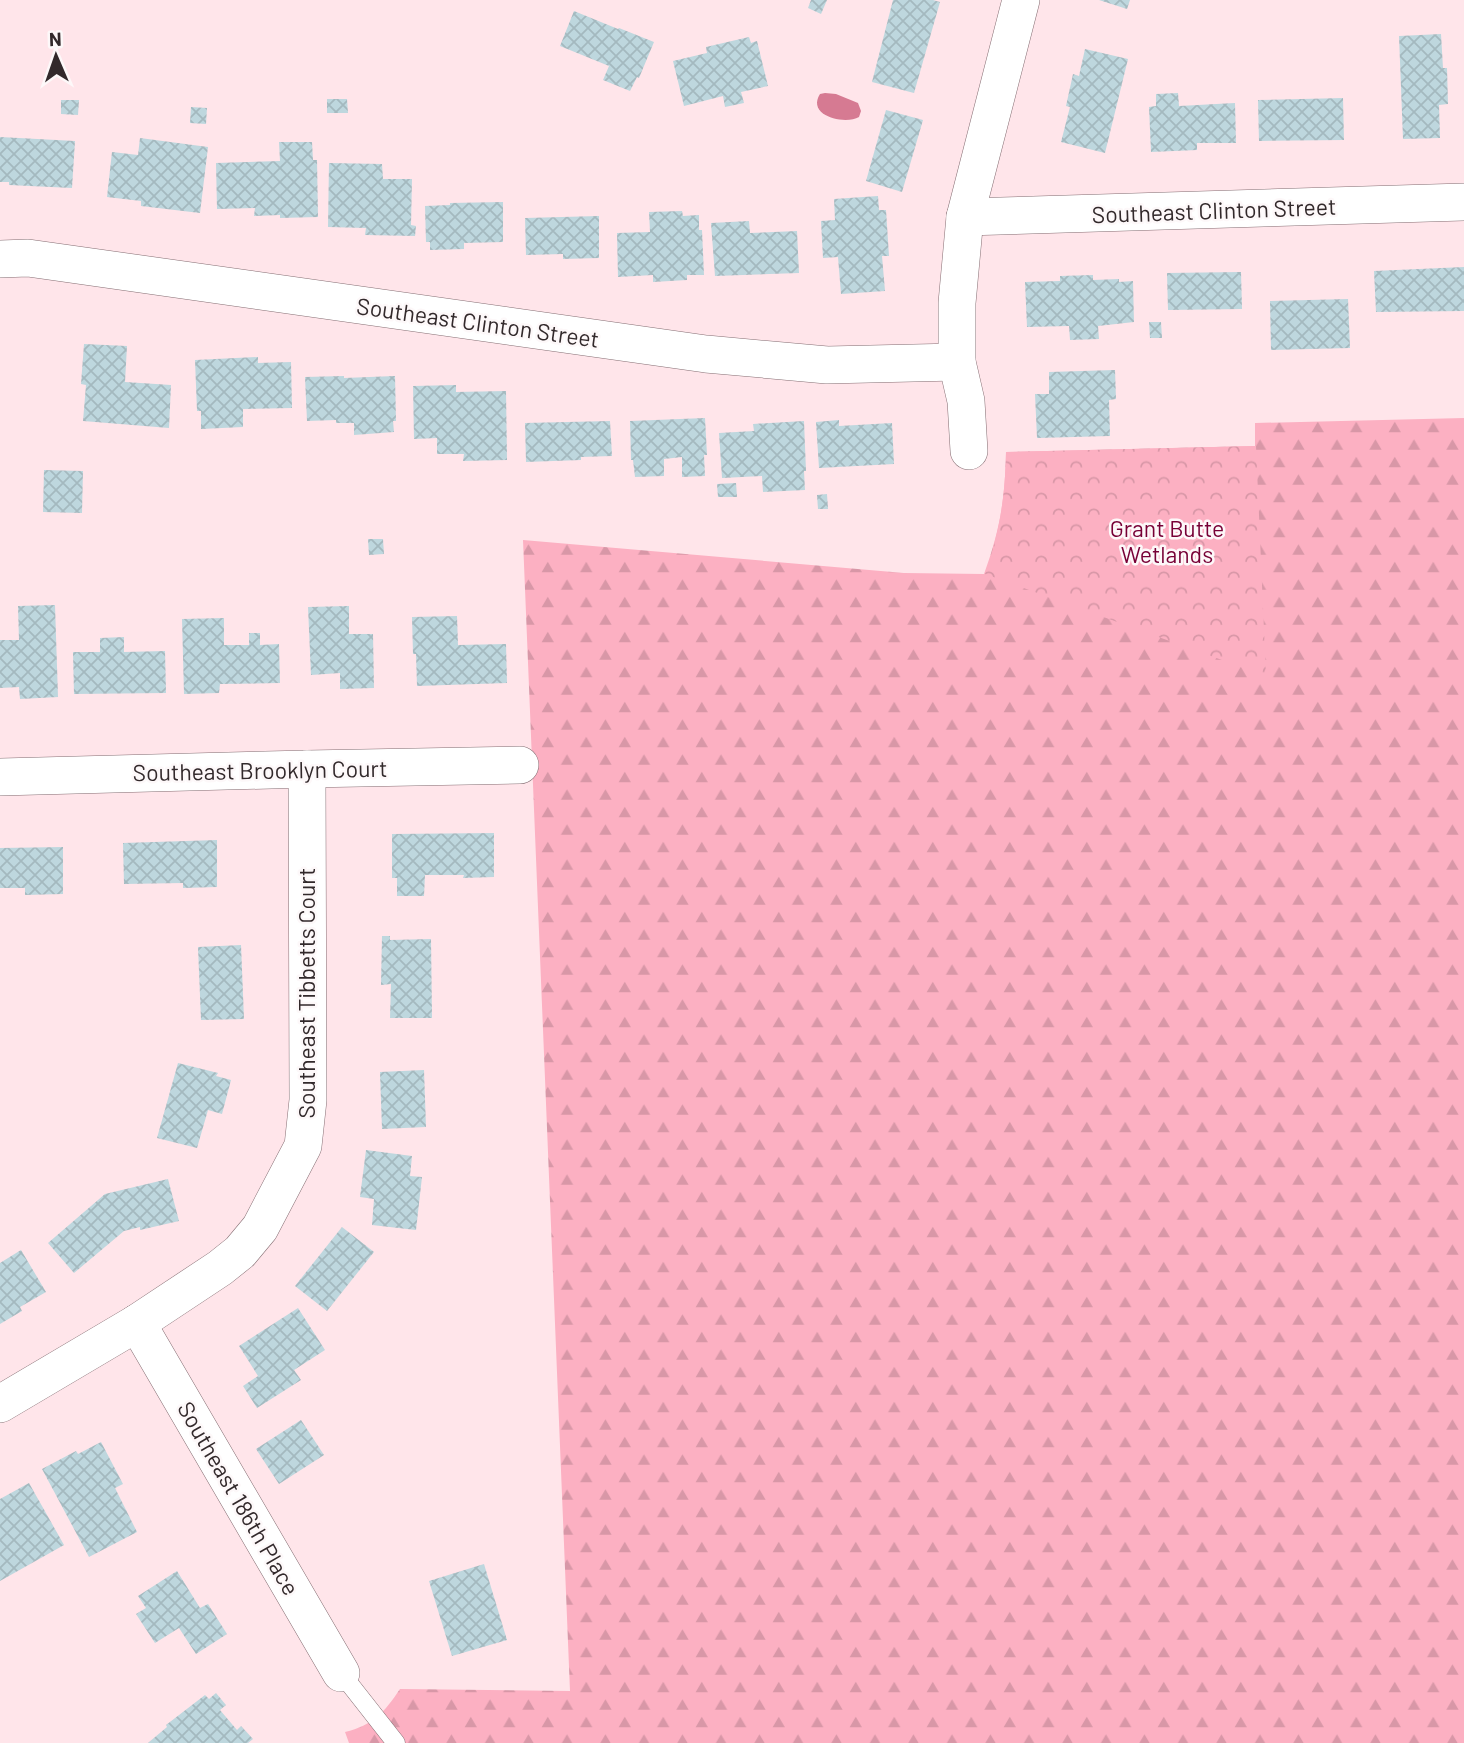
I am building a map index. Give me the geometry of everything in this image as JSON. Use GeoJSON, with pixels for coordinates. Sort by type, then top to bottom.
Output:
{"type":"FeatureCollection","features":[{"type":"Feature","properties":{"kind":"street"},"geometry":{"type":"LineString","coordinates":[[968,451],[966,401],[957,362],[957,303],[965,217],[1021,0]]}},
{"type":"Feature","properties":{"kind":"street","name":"Southeast Clinton Street"},"geometry":{"type":"LineString","coordinates":[[965,217],[1464,202]]}},
{"type":"Feature","properties":{"kind":"street","name":"Southeast Clinton Street"},"geometry":{"type":"LineString","coordinates":[[0,258],[28,258],[706,354],[827,365],[957,362]]}},
{"type":"Feature","properties":{"kind":"street","name":"Southeast Brooklyn Court"},"geometry":{"type":"LineString","coordinates":[[0,777],[520,765]]}},
{"type":"Feature","properties":{"kind":"street","name":"Southeast Tibbetts Court"},"geometry":{"type":"LineString","coordinates":[[0,1404],[137,1323],[240,1252],[260,1228],[303,1146],[308,1100],[307,769]]}},
{"type":"Feature","properties":{"kind":"street","name":"Southeast 186th Place"},"geometry":{"type":"LineString","coordinates":[[137,1323],[341,1672]]}},
{"type":"Feature","properties":{"kind":"lane"},"geometry":{"type":"LineString","coordinates":[[341,1672],[396,1743]]}},
{"type":"Feature","properties":{"kind":"green space"},"geometry":{"type":"Polygon","coordinates":[[[1464,418],[1464,1743],[349,1743],[345,1732],[363,1726],[377,1717],[400,1689],[570,1691],[523,540],[904,573],[984,574],[1001,514],[1006,452],[1255,446],[1255,423],[1464,418]]]}},
{"type":"Feature","properties":{"kind":"green space","name":"Grant Butte Wetlands"},"geometry":{"type":"Polygon","coordinates":[[[1256,446],[1266,676],[985,574],[1001,514],[1006,452],[1256,446]]]}},
{"type":"Feature","properties":{"kind":"shaded area"},"geometry":{"type":"Polygon","coordinates":[[[820,94],[836,94],[858,103],[861,111],[859,117],[845,120],[822,113],[817,102],[820,94]]]}},
{"type":"Feature","properties":{"kind":"building"},"geometry":{"type":"Polygon","coordinates":[[[811,0],[827,0],[821,14],[808,8],[811,0]]]}},
{"type":"Feature","properties":{"kind":"building"},"geometry":{"type":"Polygon","coordinates":[[[893,0],[940,2],[914,93],[872,82],[893,0]]]}},
{"type":"Feature","properties":{"kind":"building"},"geometry":{"type":"Polygon","coordinates":[[[1099,0],[1130,0],[1127,9],[1099,0]]]}},
{"type":"Feature","properties":{"kind":"building"},"geometry":{"type":"Polygon","coordinates":[[[574,11],[654,42],[639,78],[637,77],[630,91],[603,80],[609,66],[560,46],[574,11]]]}},
{"type":"Feature","properties":{"kind":"building"},"geometry":{"type":"Polygon","coordinates":[[[1441,34],[1443,68],[1447,68],[1448,104],[1439,105],[1440,138],[1403,139],[1399,36],[1441,34]]]}},
{"type":"Feature","properties":{"kind":"building"},"geometry":{"type":"Polygon","coordinates":[[[749,37],[751,43],[757,41],[768,86],[741,92],[744,103],[725,107],[723,96],[684,106],[673,61],[707,53],[706,47],[749,37]]]}},
{"type":"Feature","properties":{"kind":"building"},"geometry":{"type":"Polygon","coordinates":[[[1085,49],[1128,59],[1105,153],[1061,142],[1070,107],[1066,106],[1073,74],[1079,76],[1085,49]]]}},
{"type":"Feature","properties":{"kind":"building"},"geometry":{"type":"Polygon","coordinates":[[[1178,93],[1179,106],[1235,103],[1236,143],[1197,143],[1197,150],[1151,152],[1149,107],[1156,106],[1156,94],[1178,93]]]}},
{"type":"Feature","properties":{"kind":"building"},"geometry":{"type":"Polygon","coordinates":[[[1343,98],[1344,140],[1259,141],[1258,100],[1343,98]]]}},
{"type":"Feature","properties":{"kind":"building"},"geometry":{"type":"Polygon","coordinates":[[[327,99],[347,99],[348,113],[327,113],[327,99]]]}},
{"type":"Feature","properties":{"kind":"building"},"geometry":{"type":"Polygon","coordinates":[[[61,100],[79,100],[78,115],[61,114],[61,100]]]}},
{"type":"Feature","properties":{"kind":"building"},"geometry":{"type":"Polygon","coordinates":[[[191,107],[207,108],[206,124],[190,123],[191,107]]]}},
{"type":"Feature","properties":{"kind":"building"},"geometry":{"type":"Polygon","coordinates":[[[886,110],[923,120],[902,192],[866,181],[886,110]]]}},
{"type":"Feature","properties":{"kind":"building"},"geometry":{"type":"Polygon","coordinates":[[[0,137],[75,141],[72,188],[9,185],[9,182],[0,182],[0,137]]]}},
{"type":"Feature","properties":{"kind":"building"},"geometry":{"type":"Polygon","coordinates":[[[140,138],[208,147],[200,213],[141,206],[141,201],[107,197],[112,152],[138,155],[140,138]]]}},
{"type":"Feature","properties":{"kind":"building"},"geometry":{"type":"Polygon","coordinates":[[[279,142],[312,142],[313,160],[317,160],[318,217],[254,216],[255,208],[217,209],[216,163],[280,161],[279,142]]]}},
{"type":"Feature","properties":{"kind":"building"},"geometry":{"type":"Polygon","coordinates":[[[329,163],[382,164],[383,179],[412,179],[411,225],[416,226],[415,236],[365,235],[366,228],[328,227],[329,163]]]}},
{"type":"Feature","properties":{"kind":"building"},"geometry":{"type":"Polygon","coordinates":[[[878,196],[879,210],[886,210],[889,256],[882,256],[885,291],[841,294],[838,257],[823,258],[821,221],[835,220],[834,199],[878,196]]]}},
{"type":"Feature","properties":{"kind":"building"},"geometry":{"type":"Polygon","coordinates":[[[503,202],[503,242],[464,243],[464,249],[430,250],[430,242],[426,242],[425,206],[503,202]]]}},
{"type":"Feature","properties":{"kind":"building"},"geometry":{"type":"Polygon","coordinates":[[[682,211],[683,216],[699,215],[704,275],[687,275],[687,280],[653,282],[653,275],[618,277],[617,233],[650,232],[649,212],[682,211]]]}},
{"type":"Feature","properties":{"kind":"building"},"geometry":{"type":"Polygon","coordinates":[[[599,216],[599,258],[563,259],[563,254],[526,255],[525,218],[599,216]]]}},
{"type":"Feature","properties":{"kind":"building"},"geometry":{"type":"Polygon","coordinates":[[[749,221],[750,233],[797,231],[799,273],[715,276],[711,223],[749,221]]]}},
{"type":"Feature","properties":{"kind":"building"},"geometry":{"type":"Polygon","coordinates":[[[1464,267],[1464,311],[1376,312],[1374,271],[1464,267]]]}},
{"type":"Feature","properties":{"kind":"building"},"geometry":{"type":"Polygon","coordinates":[[[1241,272],[1242,309],[1168,310],[1167,273],[1241,272]]]}},
{"type":"Feature","properties":{"kind":"building"},"geometry":{"type":"Polygon","coordinates":[[[1093,275],[1093,280],[1133,281],[1134,322],[1098,326],[1099,339],[1070,340],[1069,326],[1027,327],[1025,282],[1060,281],[1060,276],[1093,275]]]}},
{"type":"Feature","properties":{"kind":"building"},"geometry":{"type":"Polygon","coordinates":[[[1348,299],[1350,348],[1271,350],[1270,301],[1348,299]]]}},
{"type":"Feature","properties":{"kind":"building"},"geometry":{"type":"Polygon","coordinates":[[[1149,322],[1161,322],[1162,338],[1150,338],[1149,322]]]}},
{"type":"Feature","properties":{"kind":"building"},"geometry":{"type":"Polygon","coordinates":[[[84,344],[127,346],[125,382],[171,385],[169,428],[83,421],[86,385],[81,384],[84,344]]]}},
{"type":"Feature","properties":{"kind":"building"},"geometry":{"type":"Polygon","coordinates":[[[258,357],[258,363],[291,362],[292,408],[243,409],[243,427],[201,429],[201,411],[197,411],[195,360],[258,357]]]}},
{"type":"Feature","properties":{"kind":"building"},"geometry":{"type":"Polygon","coordinates":[[[1115,370],[1116,399],[1109,400],[1110,436],[1037,438],[1035,394],[1049,394],[1049,372],[1115,370]]]}},
{"type":"Feature","properties":{"kind":"building"},"geometry":{"type":"Polygon","coordinates":[[[395,376],[394,432],[354,435],[354,423],[336,423],[336,420],[307,421],[305,377],[395,376]]]}},
{"type":"Feature","properties":{"kind":"building"},"geometry":{"type":"Polygon","coordinates":[[[456,385],[456,392],[506,391],[507,460],[463,461],[464,454],[437,454],[437,438],[414,439],[413,386],[456,385]]]}},
{"type":"Feature","properties":{"kind":"building"},"geometry":{"type":"Polygon","coordinates":[[[705,418],[705,476],[682,477],[682,457],[664,459],[664,476],[635,477],[631,460],[630,421],[705,418]]]}},
{"type":"Feature","properties":{"kind":"building"},"geometry":{"type":"Polygon","coordinates":[[[839,420],[839,426],[892,423],[894,464],[819,468],[816,422],[839,420]]]}},
{"type":"Feature","properties":{"kind":"building"},"geometry":{"type":"Polygon","coordinates":[[[610,421],[612,456],[526,462],[525,423],[610,421]]]}},
{"type":"Feature","properties":{"kind":"building"},"geometry":{"type":"Polygon","coordinates":[[[804,421],[805,490],[763,492],[762,476],[722,478],[719,433],[754,431],[753,424],[804,421]]]}},
{"type":"Feature","properties":{"kind":"building"},"geometry":{"type":"Polygon","coordinates":[[[44,470],[83,471],[82,513],[43,512],[44,470]]]}},
{"type":"Feature","properties":{"kind":"building"},"geometry":{"type":"Polygon","coordinates":[[[736,483],[737,497],[718,497],[717,484],[736,483]]]}},
{"type":"Feature","properties":{"kind":"building"},"geometry":{"type":"Polygon","coordinates":[[[827,494],[828,509],[818,509],[817,495],[827,494]]]}},
{"type":"Feature","properties":{"kind":"building"},"geometry":{"type":"Polygon","coordinates":[[[368,539],[383,539],[384,554],[369,555],[368,539]]]}},
{"type":"Feature","properties":{"kind":"building"},"geometry":{"type":"Polygon","coordinates":[[[55,605],[58,697],[20,699],[19,687],[0,688],[0,640],[19,640],[18,606],[55,605]]]}},
{"type":"Feature","properties":{"kind":"building"},"geometry":{"type":"Polygon","coordinates":[[[349,606],[349,634],[373,634],[374,688],[340,689],[340,673],[311,675],[308,607],[349,606]]]}},
{"type":"Feature","properties":{"kind":"building"},"geometry":{"type":"Polygon","coordinates":[[[457,616],[458,645],[506,644],[507,683],[417,686],[412,617],[457,616]]]}},
{"type":"Feature","properties":{"kind":"building"},"geometry":{"type":"Polygon","coordinates":[[[224,618],[224,645],[249,645],[249,633],[260,633],[260,645],[279,644],[280,683],[220,684],[219,693],[184,694],[182,619],[224,618]]]}},
{"type":"Feature","properties":{"kind":"building"},"geometry":{"type":"Polygon","coordinates":[[[124,637],[124,652],[165,651],[166,693],[74,694],[73,652],[100,652],[100,638],[124,637]]]}},
{"type":"Feature","properties":{"kind":"building"},"geometry":{"type":"Polygon","coordinates":[[[494,833],[494,877],[425,875],[424,896],[397,896],[397,878],[392,878],[392,834],[494,833]]]}},
{"type":"Feature","properties":{"kind":"building"},"geometry":{"type":"Polygon","coordinates":[[[217,840],[217,887],[183,888],[183,883],[124,884],[123,843],[217,840]]]}},
{"type":"Feature","properties":{"kind":"building"},"geometry":{"type":"Polygon","coordinates":[[[63,847],[63,894],[25,895],[25,888],[0,888],[0,848],[63,847]]]}},
{"type":"Feature","properties":{"kind":"building"},"geometry":{"type":"Polygon","coordinates":[[[382,936],[390,936],[390,940],[431,939],[432,1018],[390,1018],[391,984],[381,985],[382,936]]]}},
{"type":"Feature","properties":{"kind":"building"},"geometry":{"type":"Polygon","coordinates":[[[241,945],[244,1019],[201,1020],[198,947],[241,945]]]}},
{"type":"Feature","properties":{"kind":"building"},"geometry":{"type":"Polygon","coordinates":[[[178,1063],[218,1073],[216,1076],[231,1080],[222,1114],[208,1110],[197,1148],[157,1138],[178,1063]]]}},
{"type":"Feature","properties":{"kind":"building"},"geometry":{"type":"Polygon","coordinates":[[[424,1070],[426,1127],[382,1129],[380,1072],[424,1070]]]}},
{"type":"Feature","properties":{"kind":"building"},"geometry":{"type":"Polygon","coordinates":[[[366,1150],[412,1156],[410,1176],[422,1177],[416,1230],[372,1225],[374,1199],[360,1197],[366,1150]]]}},
{"type":"Feature","properties":{"kind":"building"},"geometry":{"type":"Polygon","coordinates":[[[168,1179],[179,1221],[124,1231],[74,1273],[48,1243],[105,1194],[168,1179]]]}},
{"type":"Feature","properties":{"kind":"building"},"geometry":{"type":"Polygon","coordinates":[[[342,1227],[374,1252],[327,1311],[295,1286],[342,1227]]]}},
{"type":"Feature","properties":{"kind":"building"},"geometry":{"type":"Polygon","coordinates":[[[21,1250],[46,1292],[20,1307],[22,1311],[0,1324],[0,1263],[21,1250]]]}},
{"type":"Feature","properties":{"kind":"building"},"geometry":{"type":"Polygon","coordinates":[[[298,1308],[325,1350],[294,1370],[301,1380],[257,1408],[243,1386],[258,1376],[239,1346],[298,1308]]]}},
{"type":"Feature","properties":{"kind":"building"},"geometry":{"type":"Polygon","coordinates":[[[301,1420],[324,1455],[279,1484],[256,1449],[301,1420]]]}},
{"type":"Feature","properties":{"kind":"building"},"geometry":{"type":"Polygon","coordinates":[[[101,1442],[123,1484],[115,1488],[137,1532],[89,1557],[42,1469],[76,1451],[78,1454],[101,1442]]]}},
{"type":"Feature","properties":{"kind":"building"},"geometry":{"type":"Polygon","coordinates":[[[29,1483],[64,1545],[0,1581],[0,1499],[29,1483]]]}},
{"type":"Feature","properties":{"kind":"building"},"geometry":{"type":"Polygon","coordinates":[[[484,1564],[507,1640],[452,1656],[429,1581],[484,1564]]]}},
{"type":"Feature","properties":{"kind":"building"},"geometry":{"type":"Polygon","coordinates":[[[177,1571],[200,1608],[208,1604],[227,1634],[196,1654],[179,1628],[155,1643],[136,1614],[146,1608],[138,1596],[177,1571]]]}},
{"type":"Feature","properties":{"kind":"building"},"geometry":{"type":"Polygon","coordinates":[[[216,1693],[226,1705],[220,1710],[237,1730],[241,1726],[253,1739],[248,1743],[148,1743],[167,1727],[166,1725],[205,1695],[209,1699],[216,1693]]]}}]}
